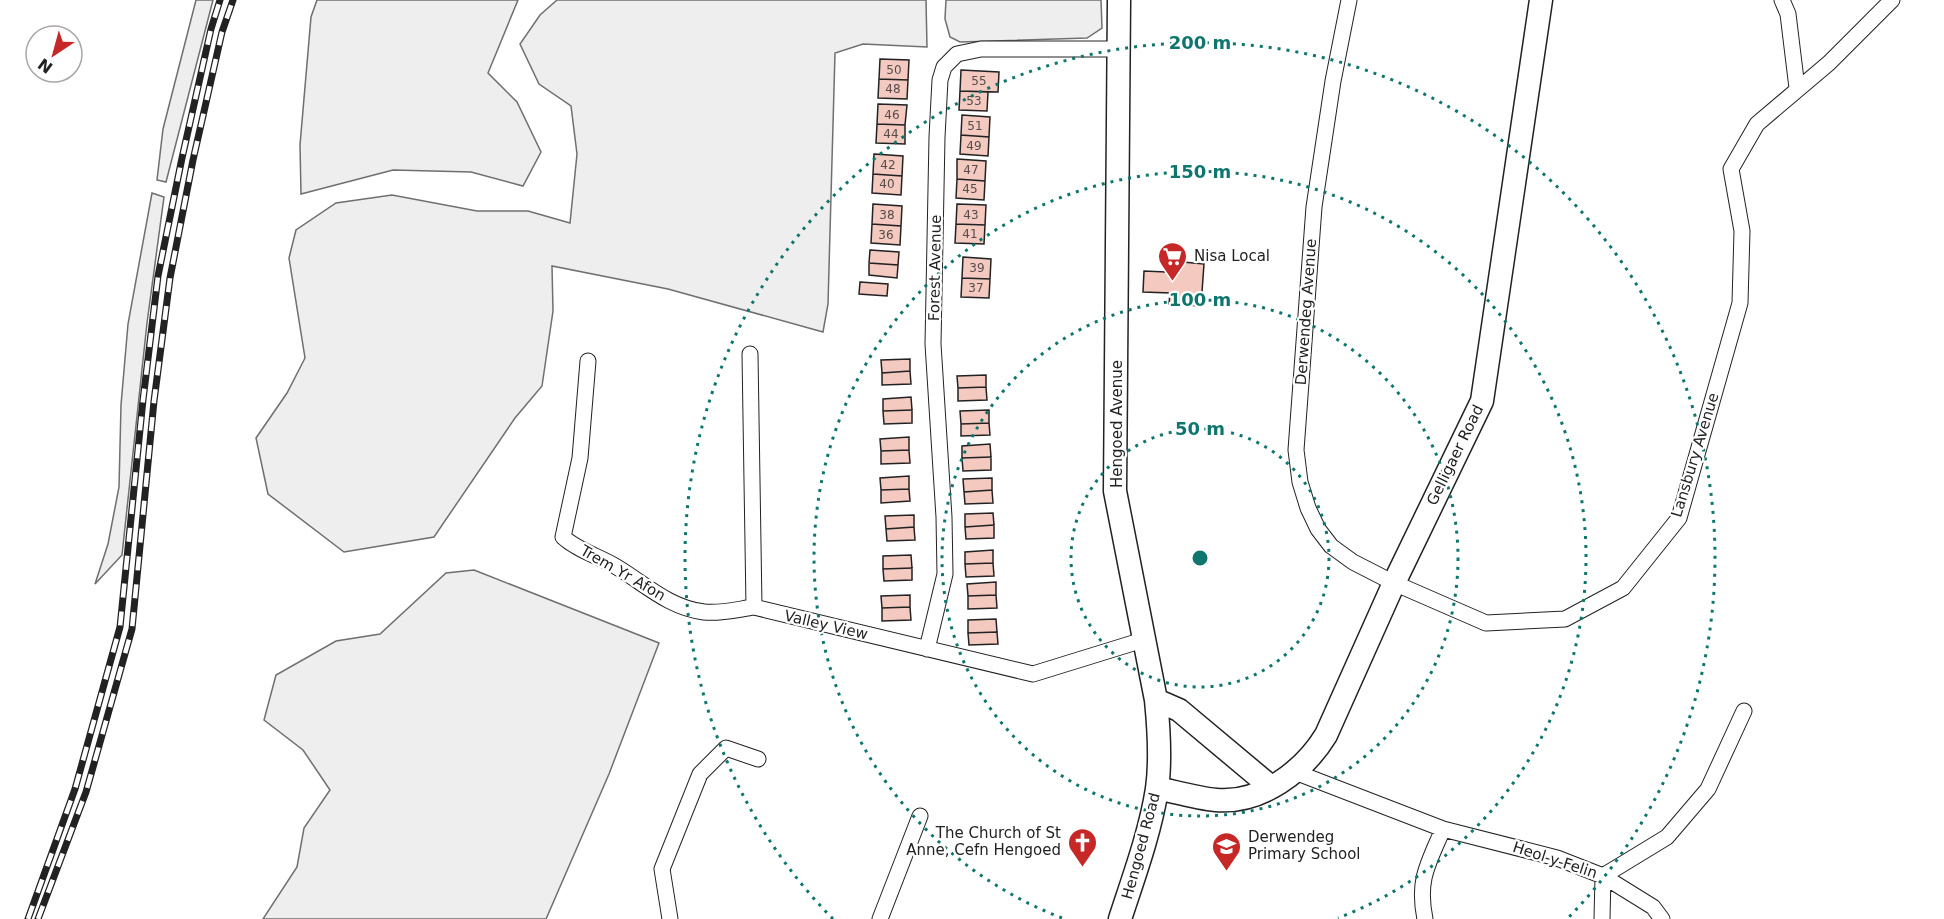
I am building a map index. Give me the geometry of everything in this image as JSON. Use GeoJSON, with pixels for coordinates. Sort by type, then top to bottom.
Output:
{"type":"FeatureCollection","features":[{"type":"Feature","properties":{"kind":"street","name":"Hengoed Avenue"},"geometry":{"type":"LineString","coordinates":[[1119,0],[1115,491],[1156,700]]}},
{"type":"Feature","properties":{"kind":"street","name":"Derwendeg Avenue"},"geometry":{"type":"LineString","coordinates":[[1349,0],[1333,81],[1314,207],[1296,450],[1300,482],[1318,529],[1338,552],[1394,583]]}},
{"type":"Feature","properties":{"kind":"street","name":"Gelligaer Road"},"geometry":{"type":"LineString","coordinates":[[1157,788],[1218,800],[1246,796],[1271,787],[1295,772],[1313,755],[1326,735],[1394,583],[1482,401],[1541,0]]}},
{"type":"Feature","properties":{"kind":"street"},"geometry":{"type":"LineString","coordinates":[[1782,0],[1788,14],[1797,88]]}},
{"type":"Feature","properties":{"kind":"street","name":"Lansbury Avenue"},"geometry":{"type":"LineString","coordinates":[[1394,583],[1486,623],[1565,619],[1623,588],[1679,518],[1740,303],[1742,231],[1731,169],[1757,124],[1829,63],[1892,0]]}},
{"type":"Feature","properties":{"kind":"street","name":"Forest Avenue"},"geometry":{"type":"LineString","coordinates":[[927,649],[945,574],[944,517],[933,344],[937,137],[940,80],[944,67],[957,54],[981,49],[1119,49]]}},
{"type":"Feature","properties":{"kind":"street"},"geometry":{"type":"LineString","coordinates":[[750,354],[754,607]]}},
{"type":"Feature","properties":{"kind":"street","name":"Trem Yr Afon"},"geometry":{"type":"LineString","coordinates":[[588,361],[580,458],[563,537],[569,543],[614,565],[657,595],[680,605],[705,612],[754,607]]}},
{"type":"Feature","properties":{"kind":"street","name":"Valley View"},"geometry":{"type":"LineString","coordinates":[[754,607],[1033,674],[1143,640]]}},
{"type":"Feature","properties":{"kind":"street"},"geometry":{"type":"LineString","coordinates":[[1156,700],[1179,710],[1271,787]]}},
{"type":"Feature","properties":{"kind":"street","name":"Hengoed Road"},"geometry":{"type":"LineString","coordinates":[[1120,919],[1142,855],[1157,788],[1159,742],[1156,700]]}},
{"type":"Feature","properties":{"kind":"street","name":"Heol-y-Felin"},"geometry":{"type":"LineString","coordinates":[[1295,772],[1443,829],[1557,858],[1603,876],[1667,837],[1708,789],[1744,711]]}},
{"type":"Feature","properties":{"kind":"street"},"geometry":{"type":"LineString","coordinates":[[670,919],[662,869],[700,774],[726,748],[758,759]]}},
{"type":"Feature","properties":{"kind":"street"},"geometry":{"type":"LineString","coordinates":[[880,919],[921,816]]}},
{"type":"Feature","properties":{"kind":"street"},"geometry":{"type":"LineString","coordinates":[[1425,919],[1420,896],[1425,870],[1443,829]]}},
{"type":"Feature","properties":{"kind":"street"},"geometry":{"type":"LineString","coordinates":[[1602,919],[1603,876]]}},
{"type":"Feature","properties":{"kind":"street"},"geometry":{"type":"LineString","coordinates":[[1603,876],[1653,907],[1662,919]]}},
{"type":"Feature","properties":{"kind":"shaded area"},"geometry":{"type":"Polygon","coordinates":[[[196,0],[213,0],[166,182],[157,180],[163,129],[196,0]]]}},
{"type":"Feature","properties":{"kind":"shaded area"},"geometry":{"type":"Polygon","coordinates":[[[317,0],[518,0],[488,73],[517,102],[541,152],[523,186],[471,172],[393,170],[301,194],[300,145],[311,17],[317,0]]]}},
{"type":"Feature","properties":{"kind":"shaded area"},"geometry":{"type":"Polygon","coordinates":[[[557,0],[926,0],[927,47],[863,44],[835,53],[828,304],[823,332],[668,289],[552,266],[553,311],[542,386],[515,418],[434,537],[344,552],[268,494],[256,438],[287,393],[305,358],[289,258],[296,230],[336,203],[392,195],[477,211],[528,211],[570,223],[577,154],[571,106],[539,84],[520,44],[540,15],[557,0]]]}},
{"type":"Feature","properties":{"kind":"shaded area"},"geometry":{"type":"Polygon","coordinates":[[[946,0],[1101,0],[1102,28],[1087,38],[960,42],[950,37],[945,19],[946,0]]]}},
{"type":"Feature","properties":{"kind":"shaded area"},"geometry":{"type":"Polygon","coordinates":[[[152,193],[164,197],[147,323],[122,555],[95,584],[108,544],[119,487],[121,405],[128,324],[152,193]]]}},
{"type":"Feature","properties":{"kind":"shaded area"},"geometry":{"type":"Polygon","coordinates":[[[474,570],[659,643],[609,774],[546,919],[263,919],[297,867],[304,828],[330,790],[303,750],[264,720],[276,675],[336,641],[380,634],[446,573],[474,570]]]}},
{"type":"Feature","properties":{"kind":"building"},"geometry":{"type":"Polygon","coordinates":[[[880,59],[909,60],[908,80],[879,79],[880,59]]]}},
{"type":"Feature","properties":{"kind":"building"},"geometry":{"type":"Polygon","coordinates":[[[961,70],[999,72],[998,92],[960,91],[961,70]]]}},
{"type":"Feature","properties":{"kind":"building"},"geometry":{"type":"Polygon","coordinates":[[[879,79],[908,80],[907,99],[878,98],[879,79]]]}},
{"type":"Feature","properties":{"kind":"building"},"geometry":{"type":"Polygon","coordinates":[[[960,91],[988,92],[987,111],[959,110],[960,91]]]}},
{"type":"Feature","properties":{"kind":"building"},"geometry":{"type":"Polygon","coordinates":[[[878,104],[907,105],[905,125],[877,124],[878,104]]]}},
{"type":"Feature","properties":{"kind":"building"},"geometry":{"type":"Polygon","coordinates":[[[962,115],[990,117],[989,137],[961,135],[962,115]]]}},
{"type":"Feature","properties":{"kind":"building"},"geometry":{"type":"Polygon","coordinates":[[[877,124],[905,125],[905,144],[876,143],[877,124]]]}},
{"type":"Feature","properties":{"kind":"building"},"geometry":{"type":"Polygon","coordinates":[[[961,135],[989,137],[988,156],[960,154],[961,135]]]}},
{"type":"Feature","properties":{"kind":"building"},"geometry":{"type":"Polygon","coordinates":[[[874,154],[903,156],[902,176],[873,174],[874,154]]]}},
{"type":"Feature","properties":{"kind":"building"},"geometry":{"type":"Polygon","coordinates":[[[957,159],[986,161],[985,181],[957,179],[957,159]]]}},
{"type":"Feature","properties":{"kind":"building"},"geometry":{"type":"Polygon","coordinates":[[[873,174],[902,176],[901,195],[872,193],[873,174]]]}},
{"type":"Feature","properties":{"kind":"building"},"geometry":{"type":"Polygon","coordinates":[[[957,179],[985,181],[984,200],[956,198],[957,179]]]}},
{"type":"Feature","properties":{"kind":"building"},"geometry":{"type":"Polygon","coordinates":[[[873,204],[902,206],[901,226],[872,224],[873,204]]]}},
{"type":"Feature","properties":{"kind":"building"},"geometry":{"type":"Polygon","coordinates":[[[957,204],[986,205],[985,225],[956,224],[957,204]]]}},
{"type":"Feature","properties":{"kind":"building"},"geometry":{"type":"Polygon","coordinates":[[[872,224],[901,226],[900,245],[871,243],[872,224]]]}},
{"type":"Feature","properties":{"kind":"building"},"geometry":{"type":"Polygon","coordinates":[[[956,224],[985,225],[984,244],[955,243],[956,224]]]}},
{"type":"Feature","properties":{"kind":"building"},"geometry":{"type":"Polygon","coordinates":[[[870,250],[899,252],[898,265],[869,263],[870,250]]]}},
{"type":"Feature","properties":{"kind":"building"},"geometry":{"type":"Polygon","coordinates":[[[963,257],[991,259],[990,279],[962,278],[963,257]]]}},
{"type":"Feature","properties":{"kind":"building","name":"Nisa Local"},"geometry":{"type":"Polygon","coordinates":[[[1167,257],[1179,258],[1183,262],[1204,264],[1201,306],[1169,304],[1170,293],[1143,292],[1144,271],[1166,272],[1167,257]]]}},
{"type":"Feature","properties":{"kind":"building"},"geometry":{"type":"Polygon","coordinates":[[[869,263],[898,265],[897,278],[869,275],[869,263]]]}},
{"type":"Feature","properties":{"kind":"building"},"geometry":{"type":"Polygon","coordinates":[[[962,278],[990,279],[989,298],[961,297],[962,278]]]}},
{"type":"Feature","properties":{"kind":"building"},"geometry":{"type":"Polygon","coordinates":[[[860,282],[888,284],[887,296],[859,294],[860,282]]]}},
{"type":"Feature","properties":{"kind":"building"},"geometry":{"type":"Polygon","coordinates":[[[910,359],[910,371],[882,373],[881,360],[910,359]]]}},
{"type":"Feature","properties":{"kind":"building"},"geometry":{"type":"Polygon","coordinates":[[[910,371],[911,384],[882,385],[882,373],[910,371]]]}},
{"type":"Feature","properties":{"kind":"building"},"geometry":{"type":"Polygon","coordinates":[[[986,375],[986,387],[958,388],[957,376],[986,375]]]}},
{"type":"Feature","properties":{"kind":"building"},"geometry":{"type":"Polygon","coordinates":[[[986,387],[987,400],[958,401],[958,388],[986,387]]]}},
{"type":"Feature","properties":{"kind":"building"},"geometry":{"type":"Polygon","coordinates":[[[911,397],[912,410],[883,411],[883,399],[911,397]]]}},
{"type":"Feature","properties":{"kind":"building"},"geometry":{"type":"Polygon","coordinates":[[[912,410],[912,423],[884,424],[883,411],[912,410]]]}},
{"type":"Feature","properties":{"kind":"building"},"geometry":{"type":"Polygon","coordinates":[[[989,410],[989,423],[961,424],[960,411],[989,410]]]}},
{"type":"Feature","properties":{"kind":"building"},"geometry":{"type":"Polygon","coordinates":[[[989,423],[990,435],[961,436],[961,424],[989,423]]]}},
{"type":"Feature","properties":{"kind":"building"},"geometry":{"type":"Polygon","coordinates":[[[909,437],[909,450],[881,451],[880,439],[909,437]]]}},
{"type":"Feature","properties":{"kind":"building"},"geometry":{"type":"Polygon","coordinates":[[[990,444],[991,457],[962,458],[962,446],[990,444]]]}},
{"type":"Feature","properties":{"kind":"building"},"geometry":{"type":"Polygon","coordinates":[[[909,450],[910,463],[881,464],[881,451],[909,450]]]}},
{"type":"Feature","properties":{"kind":"building"},"geometry":{"type":"Polygon","coordinates":[[[991,457],[991,470],[963,471],[962,458],[991,457]]]}},
{"type":"Feature","properties":{"kind":"building"},"geometry":{"type":"Polygon","coordinates":[[[909,476],[909,489],[881,490],[880,478],[909,476]]]}},
{"type":"Feature","properties":{"kind":"building"},"geometry":{"type":"Polygon","coordinates":[[[992,478],[992,490],[964,492],[963,479],[992,478]]]}},
{"type":"Feature","properties":{"kind":"building"},"geometry":{"type":"Polygon","coordinates":[[[909,489],[910,501],[881,503],[881,490],[909,489]]]}},
{"type":"Feature","properties":{"kind":"building"},"geometry":{"type":"Polygon","coordinates":[[[992,490],[993,503],[965,504],[964,492],[992,490]]]}},
{"type":"Feature","properties":{"kind":"building"},"geometry":{"type":"Polygon","coordinates":[[[993,513],[994,525],[965,527],[965,514],[993,513]]]}},
{"type":"Feature","properties":{"kind":"building"},"geometry":{"type":"Polygon","coordinates":[[[914,515],[914,527],[886,529],[885,516],[914,515]]]}},
{"type":"Feature","properties":{"kind":"building"},"geometry":{"type":"Polygon","coordinates":[[[994,525],[994,538],[966,539],[965,527],[994,525]]]}},
{"type":"Feature","properties":{"kind":"building"},"geometry":{"type":"Polygon","coordinates":[[[914,527],[915,540],[887,541],[886,529],[914,527]]]}},
{"type":"Feature","properties":{"kind":"building"},"geometry":{"type":"Polygon","coordinates":[[[993,550],[993,563],[965,564],[965,552],[993,550]]]}},
{"type":"Feature","properties":{"kind":"building"},"geometry":{"type":"Polygon","coordinates":[[[911,555],[912,568],[883,569],[883,556],[911,555]]]}},
{"type":"Feature","properties":{"kind":"building"},"geometry":{"type":"Polygon","coordinates":[[[993,563],[994,576],[966,577],[965,564],[993,563]]]}},
{"type":"Feature","properties":{"kind":"building"},"geometry":{"type":"Polygon","coordinates":[[[912,568],[912,580],[884,581],[883,569],[912,568]]]}},
{"type":"Feature","properties":{"kind":"building"},"geometry":{"type":"Polygon","coordinates":[[[996,582],[996,595],[968,596],[967,584],[996,582]]]}},
{"type":"Feature","properties":{"kind":"building"},"geometry":{"type":"Polygon","coordinates":[[[910,595],[910,607],[882,608],[881,596],[910,595]]]}},
{"type":"Feature","properties":{"kind":"building"},"geometry":{"type":"Polygon","coordinates":[[[996,595],[997,608],[968,609],[968,596],[996,595]]]}},
{"type":"Feature","properties":{"kind":"building"},"geometry":{"type":"Polygon","coordinates":[[[910,607],[911,620],[882,621],[882,608],[910,607]]]}},
{"type":"Feature","properties":{"kind":"building"},"geometry":{"type":"Polygon","coordinates":[[[996,619],[997,632],[968,633],[968,620],[996,619]]]}},
{"type":"Feature","properties":{"kind":"building"},"geometry":{"type":"Polygon","coordinates":[[[997,632],[998,644],[969,645],[968,633],[997,632]]]}},
{"type":"Feature","properties":{"kind":"railway"},"geometry":{"type":"LineString","coordinates":[[28,919],[75,789],[120,627],[158,276],[182,158],[211,29],[220,0]]}},
{"type":"Feature","properties":{"kind":"railway"},"geometry":{"type":"LineString","coordinates":[[38,919],[86,792],[132,629],[154,401],[170,278],[193,160],[222,32],[233,0]]}},
{"type":"Feature","properties":{"kind":"place","name":"Nisa Local"},"geometry":{"type":"Point","coordinates":[1173,282]}},
{"type":"Feature","properties":{"kind":"place","name":"The Church of St Anne, Cefn Hengoed"},"geometry":{"type":"Point","coordinates":[1082,868]}},
{"type":"Feature","properties":{"kind":"place","name":"Derwendeg Primary School"},"geometry":{"type":"Point","coordinates":[1227,872]}}]}
